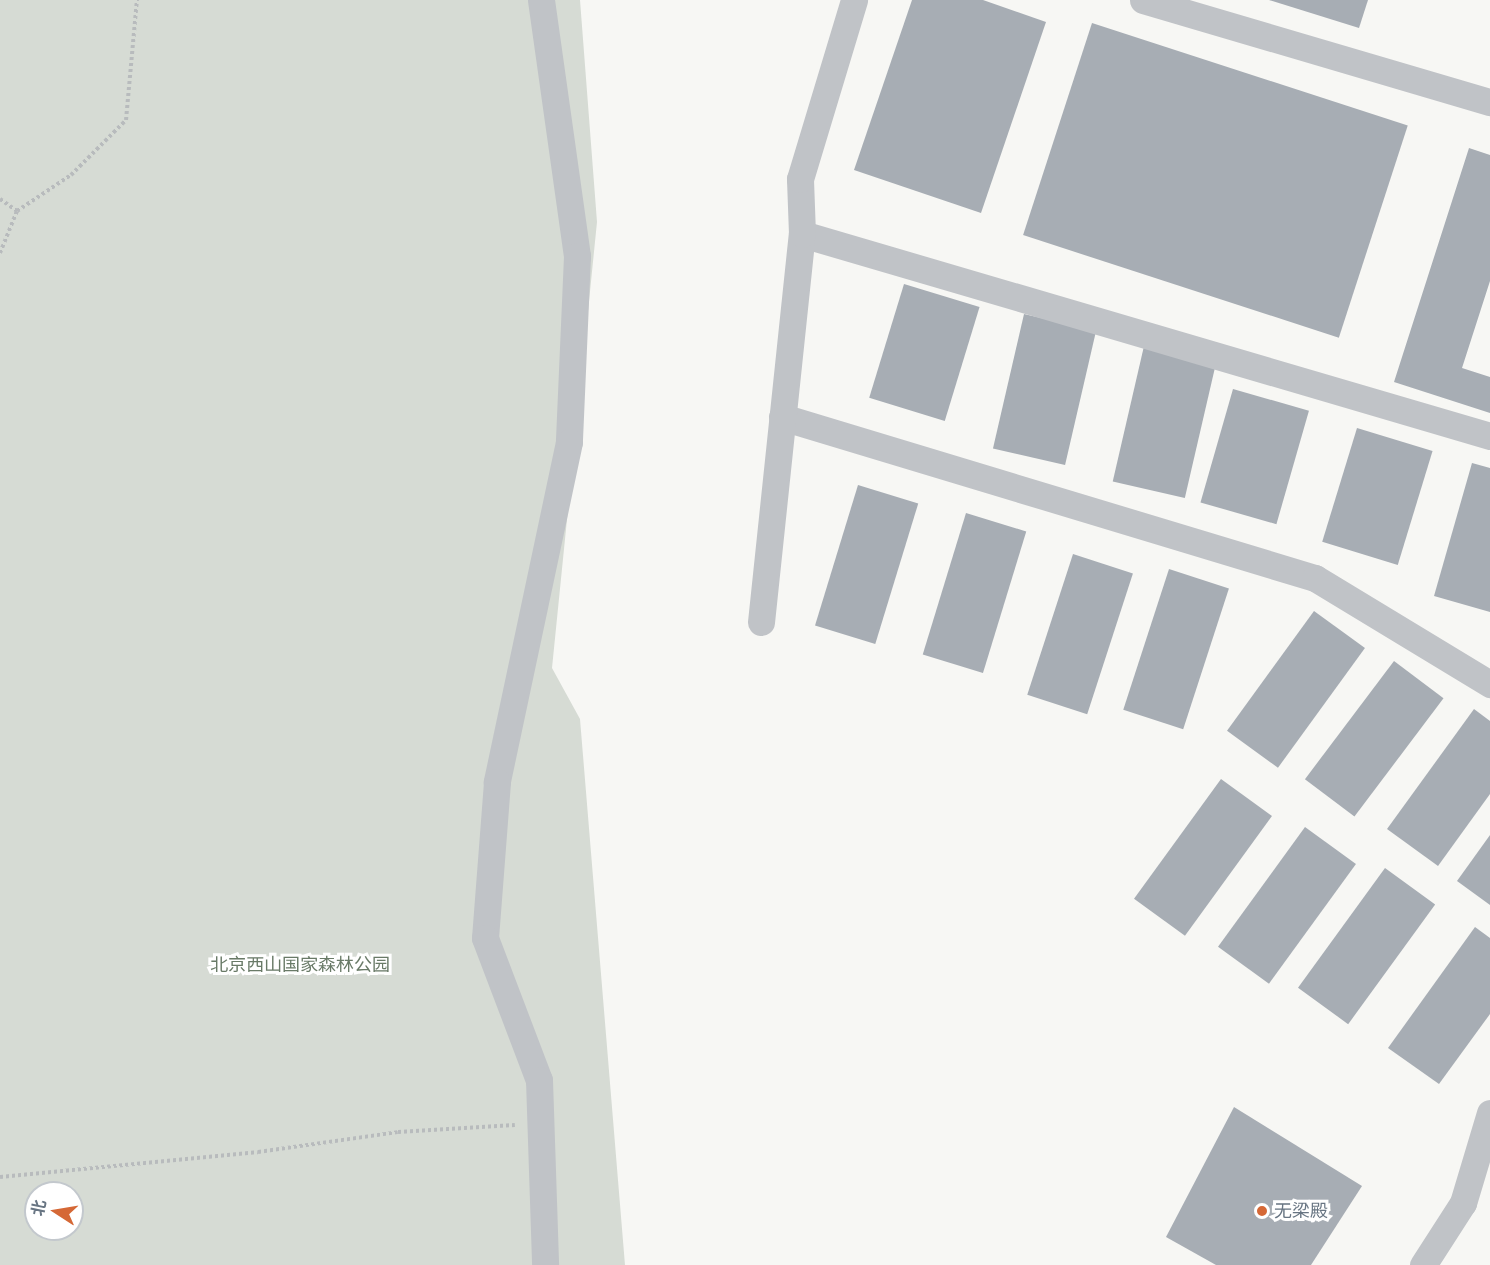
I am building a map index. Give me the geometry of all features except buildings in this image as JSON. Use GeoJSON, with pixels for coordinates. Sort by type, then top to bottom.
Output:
{"type":"FeatureCollection","features":[{"type":"Feature","properties":{"kind":"street"},"geometry":{"type":"LineString","coordinates":[[541,0],[577,256],[570,442],[497,782],[485,938],[540,1080],[545,1265]]}},
{"type":"Feature","properties":{"kind":"street"},"geometry":{"type":"LineString","coordinates":[[761,622],[802,234],[801,179],[854,0]]}},
{"type":"Feature","properties":{"kind":"street"},"geometry":{"type":"LineString","coordinates":[[1143,0],[1490,102]]}},
{"type":"Feature","properties":{"kind":"street"},"geometry":{"type":"LineString","coordinates":[[802,234],[1490,436]]}},
{"type":"Feature","properties":{"kind":"street"},"geometry":{"type":"LineString","coordinates":[[782,417],[1315,579],[1490,684]]}},
{"type":"Feature","properties":{"kind":"street"},"geometry":{"type":"LineString","coordinates":[[1423,1265],[1463,1203],[1490,1113]]}},
{"type":"Feature","properties":{"kind":"path"},"geometry":{"type":"LineString","coordinates":[[0,254],[17,211],[71,176],[126,120],[137,0]]}},
{"type":"Feature","properties":{"kind":"path"},"geometry":{"type":"LineString","coordinates":[[0,199],[17,211]]}},
{"type":"Feature","properties":{"kind":"path"},"geometry":{"type":"LineString","coordinates":[[0,1177],[247,1154],[398,1132],[541,1123]]}},
{"type":"Feature","properties":{"kind":"green space","name":"北京西山国家森林公园"},"geometry":{"type":"Polygon","coordinates":[[[0,0],[580,0],[597,222],[552,668],[580,719],[625,1265],[0,1265],[0,0]]]}},
{"type":"Feature","properties":{"kind":"place","name":"无梁殿"},"geometry":{"type":"Point","coordinates":[1262,1211]}}]}
